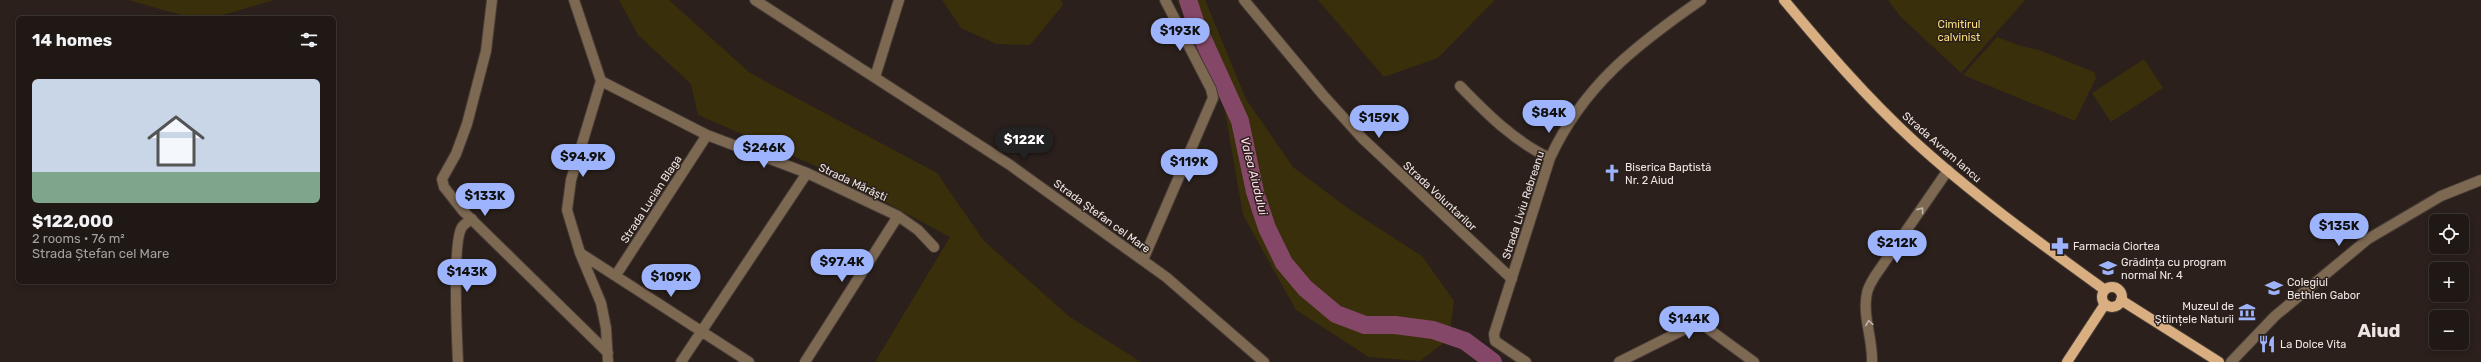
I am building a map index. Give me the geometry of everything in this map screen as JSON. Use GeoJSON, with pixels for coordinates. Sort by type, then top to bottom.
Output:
{"type":"FeatureCollection","features":[{"type":"Feature","properties":{"kind":"main road","name":"Strada Avram Iancu"},"geometry":{"type":"LineString","coordinates":[[1784,0],[1840,67],[1879,108],[1948,170],[2105,290]]}},
{"type":"Feature","properties":{"kind":"main road"},"geometry":{"type":"LineString","coordinates":[[2111,288],[2117,289],[2121,294],[2121,300],[2114,307],[2105,304],[2102,295],[2105,290],[2111,288]]}},
{"type":"Feature","properties":{"kind":"main road"},"geometry":{"type":"LineString","coordinates":[[2121,300],[2219,362]]}},
{"type":"Feature","properties":{"kind":"main road"},"geometry":{"type":"LineString","coordinates":[[2067,362],[2105,304]]}},
{"type":"Feature","properties":{"kind":"street"},"geometry":{"type":"LineString","coordinates":[[492,0],[486,51],[467,124],[456,154],[442,179],[444,187],[452,198],[472,219],[608,358]]}},
{"type":"Feature","properties":{"kind":"street"},"geometry":{"type":"LineString","coordinates":[[574,0],[601,81],[570,180],[567,200],[569,221],[600,303],[608,358]]}},
{"type":"Feature","properties":{"kind":"street","name":"Strada Ștefan cel Mare"},"geometry":{"type":"LineString","coordinates":[[755,0],[1010,165],[1143,260],[1193,299],[1264,362]]}},
{"type":"Feature","properties":{"kind":"street"},"geometry":{"type":"LineString","coordinates":[[876,77],[899,0]]}},
{"type":"Feature","properties":{"kind":"street"},"geometry":{"type":"LineString","coordinates":[[1143,260],[1213,98],[1211,89],[1165,0]]}},
{"type":"Feature","properties":{"kind":"street","name":"Strada Voluntarilor"},"geometry":{"type":"LineString","coordinates":[[1244,0],[1323,95],[1362,138],[1512,279]]}},
{"type":"Feature","properties":{"kind":"street","name":"Strada Liviu Rebreanu"},"geometry":{"type":"LineString","coordinates":[[1526,362],[1495,341],[1494,334],[1550,158],[1575,112],[1593,88],[1648,40],[1701,0]]}},
{"type":"Feature","properties":{"kind":"street","name":"Strada Mărăști"},"geometry":{"type":"LineString","coordinates":[[601,81],[707,135],[806,174],[898,216],[918,230],[934,247]]}},
{"type":"Feature","properties":{"kind":"street"},"geometry":{"type":"LineString","coordinates":[[1460,86],[1511,133],[1534,151],[1550,158]]}},
{"type":"Feature","properties":{"kind":"street","name":"Strada Lucian Blaga"},"geometry":{"type":"LineString","coordinates":[[616,275],[707,135]]}},
{"type":"Feature","properties":{"kind":"street"},"geometry":{"type":"LineString","coordinates":[[1872,362],[1872,346],[1866,304],[1867,292],[1875,276],[1948,170]]}},
{"type":"Feature","properties":{"kind":"street"},"geometry":{"type":"LineString","coordinates":[[681,362],[806,174]]}},
{"type":"Feature","properties":{"kind":"street"},"geometry":{"type":"LineString","coordinates":[[2232,362],[2275,316],[2368,239],[2441,196],[2481,180]]}},
{"type":"Feature","properties":{"kind":"street"},"geometry":{"type":"LineString","coordinates":[[805,362],[898,216]]}},
{"type":"Feature","properties":{"kind":"street"},"geometry":{"type":"LineString","coordinates":[[458,362],[455,310],[459,241],[462,227],[472,219]]}},
{"type":"Feature","properties":{"kind":"street"},"geometry":{"type":"LineString","coordinates":[[580,253],[749,362]]}},
{"type":"Feature","properties":{"kind":"street"},"geometry":{"type":"LineString","coordinates":[[1619,362],[1699,322],[1754,362]]}},
{"type":"Feature","properties":{"kind":"green space"},"geometry":{"type":"Polygon","coordinates":[[[128,0],[274,0],[220,16],[185,16],[128,0]]]}},
{"type":"Feature","properties":{"kind":"green space"},"geometry":{"type":"Polygon","coordinates":[[[619,0],[669,0],[750,73],[937,173],[984,241],[1070,317],[1141,362],[875,362],[950,237],[825,170],[698,115],[691,84],[638,35],[619,0]]]}},
{"type":"Feature","properties":{"kind":"green space"},"geometry":{"type":"Polygon","coordinates":[[[942,0],[1061,0],[1063,5],[1030,45],[996,44],[961,28],[942,0]]]}},
{"type":"Feature","properties":{"kind":"green space"},"geometry":{"type":"Polygon","coordinates":[[[1177,0],[1205,0],[1246,99],[1293,167],[1349,209],[1422,256],[1454,301],[1449,339],[1420,361],[1369,357],[1296,310],[1243,215],[1224,106],[1177,0]]]}},
{"type":"Feature","properties":{"kind":"green space"},"geometry":{"type":"Polygon","coordinates":[[[1318,0],[1495,0],[1438,58],[1384,77],[1318,0]]]}},
{"type":"Feature","properties":{"kind":"green space","name":"Cimitirul calvinist"},"geometry":{"type":"Polygon","coordinates":[[[1888,0],[2025,0],[1961,73],[1900,16],[1888,0]]]}},
{"type":"Feature","properties":{"kind":"green space"},"geometry":{"type":"Polygon","coordinates":[[[1997,37],[2021,46],[2039,50],[2094,72],[2096,78],[2075,121],[1963,75],[1997,37]]]}},
{"type":"Feature","properties":{"kind":"green space"},"geometry":{"type":"Polygon","coordinates":[[[2144,59],[2163,88],[2111,122],[2092,93],[2144,59]]]}},
{"type":"Feature","properties":{"kind":"waterway","name":"Valea Aiudului"},"geometry":{"type":"LineString","coordinates":[[1188,0],[1196,24],[1240,121],[1255,192],[1267,228],[1284,263],[1305,288],[1336,314],[1365,325],[1395,325],[1433,330],[1465,341],[1493,362]]}},
{"type":"Feature","properties":{"kind":"place","name":"Biserica Baptistă Nr. 2 Aiud"},"geometry":{"type":"Point","coordinates":[1612,173]}},
{"type":"Feature","properties":{"kind":"place","name":"Farmacia Ciortea"},"geometry":{"type":"Point","coordinates":[2060,246]}},
{"type":"Feature","properties":{"kind":"place","name":"Grădința cu program normal Nr. 4"},"geometry":{"type":"Point","coordinates":[2108,268]}},
{"type":"Feature","properties":{"kind":"place","name":"Colegiul Bethlen Gabor"},"geometry":{"type":"Point","coordinates":[2274,288]}},
{"type":"Feature","properties":{"kind":"place","name":"Muzeul de Științele Naturii"},"geometry":{"type":"Point","coordinates":[2247,312]}},
{"type":"Feature","properties":{"kind":"place","name":"La Dolce Vita"},"geometry":{"type":"Point","coordinates":[2267,344]}},
{"type":"Feature","properties":{"kind":"district","name":"Aiud"},"geometry":{"type":"Point","coordinates":[2379,330]}}]}
